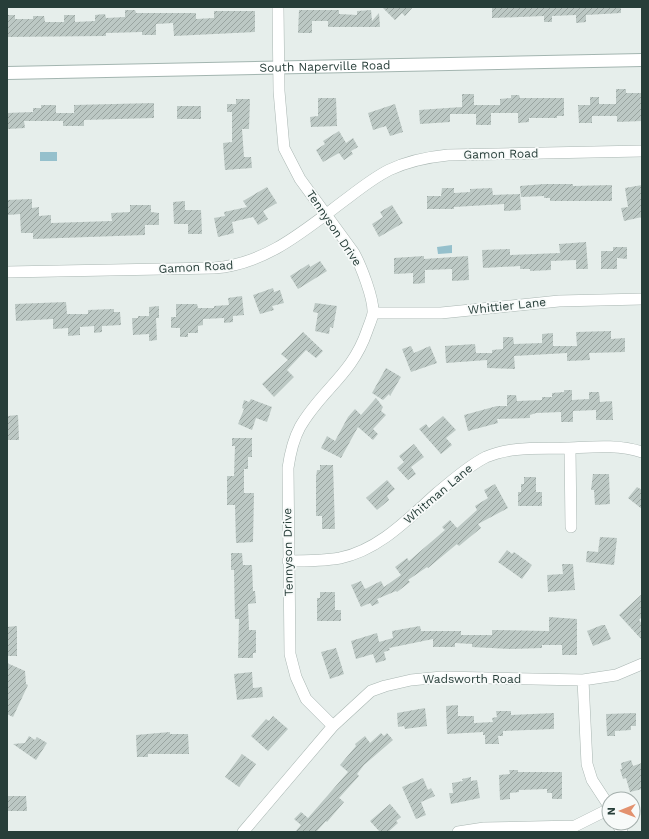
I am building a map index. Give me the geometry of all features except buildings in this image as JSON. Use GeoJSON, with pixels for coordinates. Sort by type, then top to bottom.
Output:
{"type":"FeatureCollection","features":[{"type":"Feature","properties":{"kind":"main road","name":"South Naperville Road"},"geometry":{"type":"LineString","coordinates":[[7,73],[642,60]]}},
{"type":"Feature","properties":{"kind":"street","name":"Tennyson Drive"},"geometry":{"type":"LineString","coordinates":[[278,7],[278,68],[284,148],[293,168],[354,253],[367,282],[373,313],[363,344],[354,360],[308,415],[293,443],[287,476],[290,654],[293,670],[306,699],[333,726]]}},
{"type":"Feature","properties":{"kind":"street","name":"Gamon Road"},"geometry":{"type":"LineString","coordinates":[[7,272],[214,268],[235,266],[275,250],[379,175],[399,165],[420,159],[448,156],[642,151]]}},
{"type":"Feature","properties":{"kind":"street","name":"Whittier Lane"},"geometry":{"type":"LineString","coordinates":[[373,313],[441,313],[559,301],[642,299]]}},
{"type":"Feature","properties":{"kind":"street","name":"Whitman Lane"},"geometry":{"type":"LineString","coordinates":[[288,562],[341,558],[375,544],[397,529],[460,474],[485,457],[510,450],[611,446],[642,452]]}},
{"type":"Feature","properties":{"kind":"street"},"geometry":{"type":"LineString","coordinates":[[570,448],[571,527]]}},
{"type":"Feature","properties":{"kind":"street","name":"Wadsworth Road"},"geometry":{"type":"LineString","coordinates":[[243,832],[333,726],[371,691],[410,680],[442,677],[583,680],[616,675],[642,664]]}},
{"type":"Feature","properties":{"kind":"street"},"geometry":{"type":"LineString","coordinates":[[583,680],[587,764],[592,780],[601,795]]}},
{"type":"Feature","properties":{"kind":"street"},"geometry":{"type":"LineString","coordinates":[[458,832],[484,828],[575,826],[601,812]]}},
{"type":"Feature","properties":{"kind":"water"},"geometry":{"type":"Polygon","coordinates":[[[40,152],[57,152],[57,161],[40,161],[40,152]]]}},
{"type":"Feature","properties":{"kind":"water"},"geometry":{"type":"Polygon","coordinates":[[[452,245],[452,253],[438,254],[437,247],[452,245]]]}}]}
